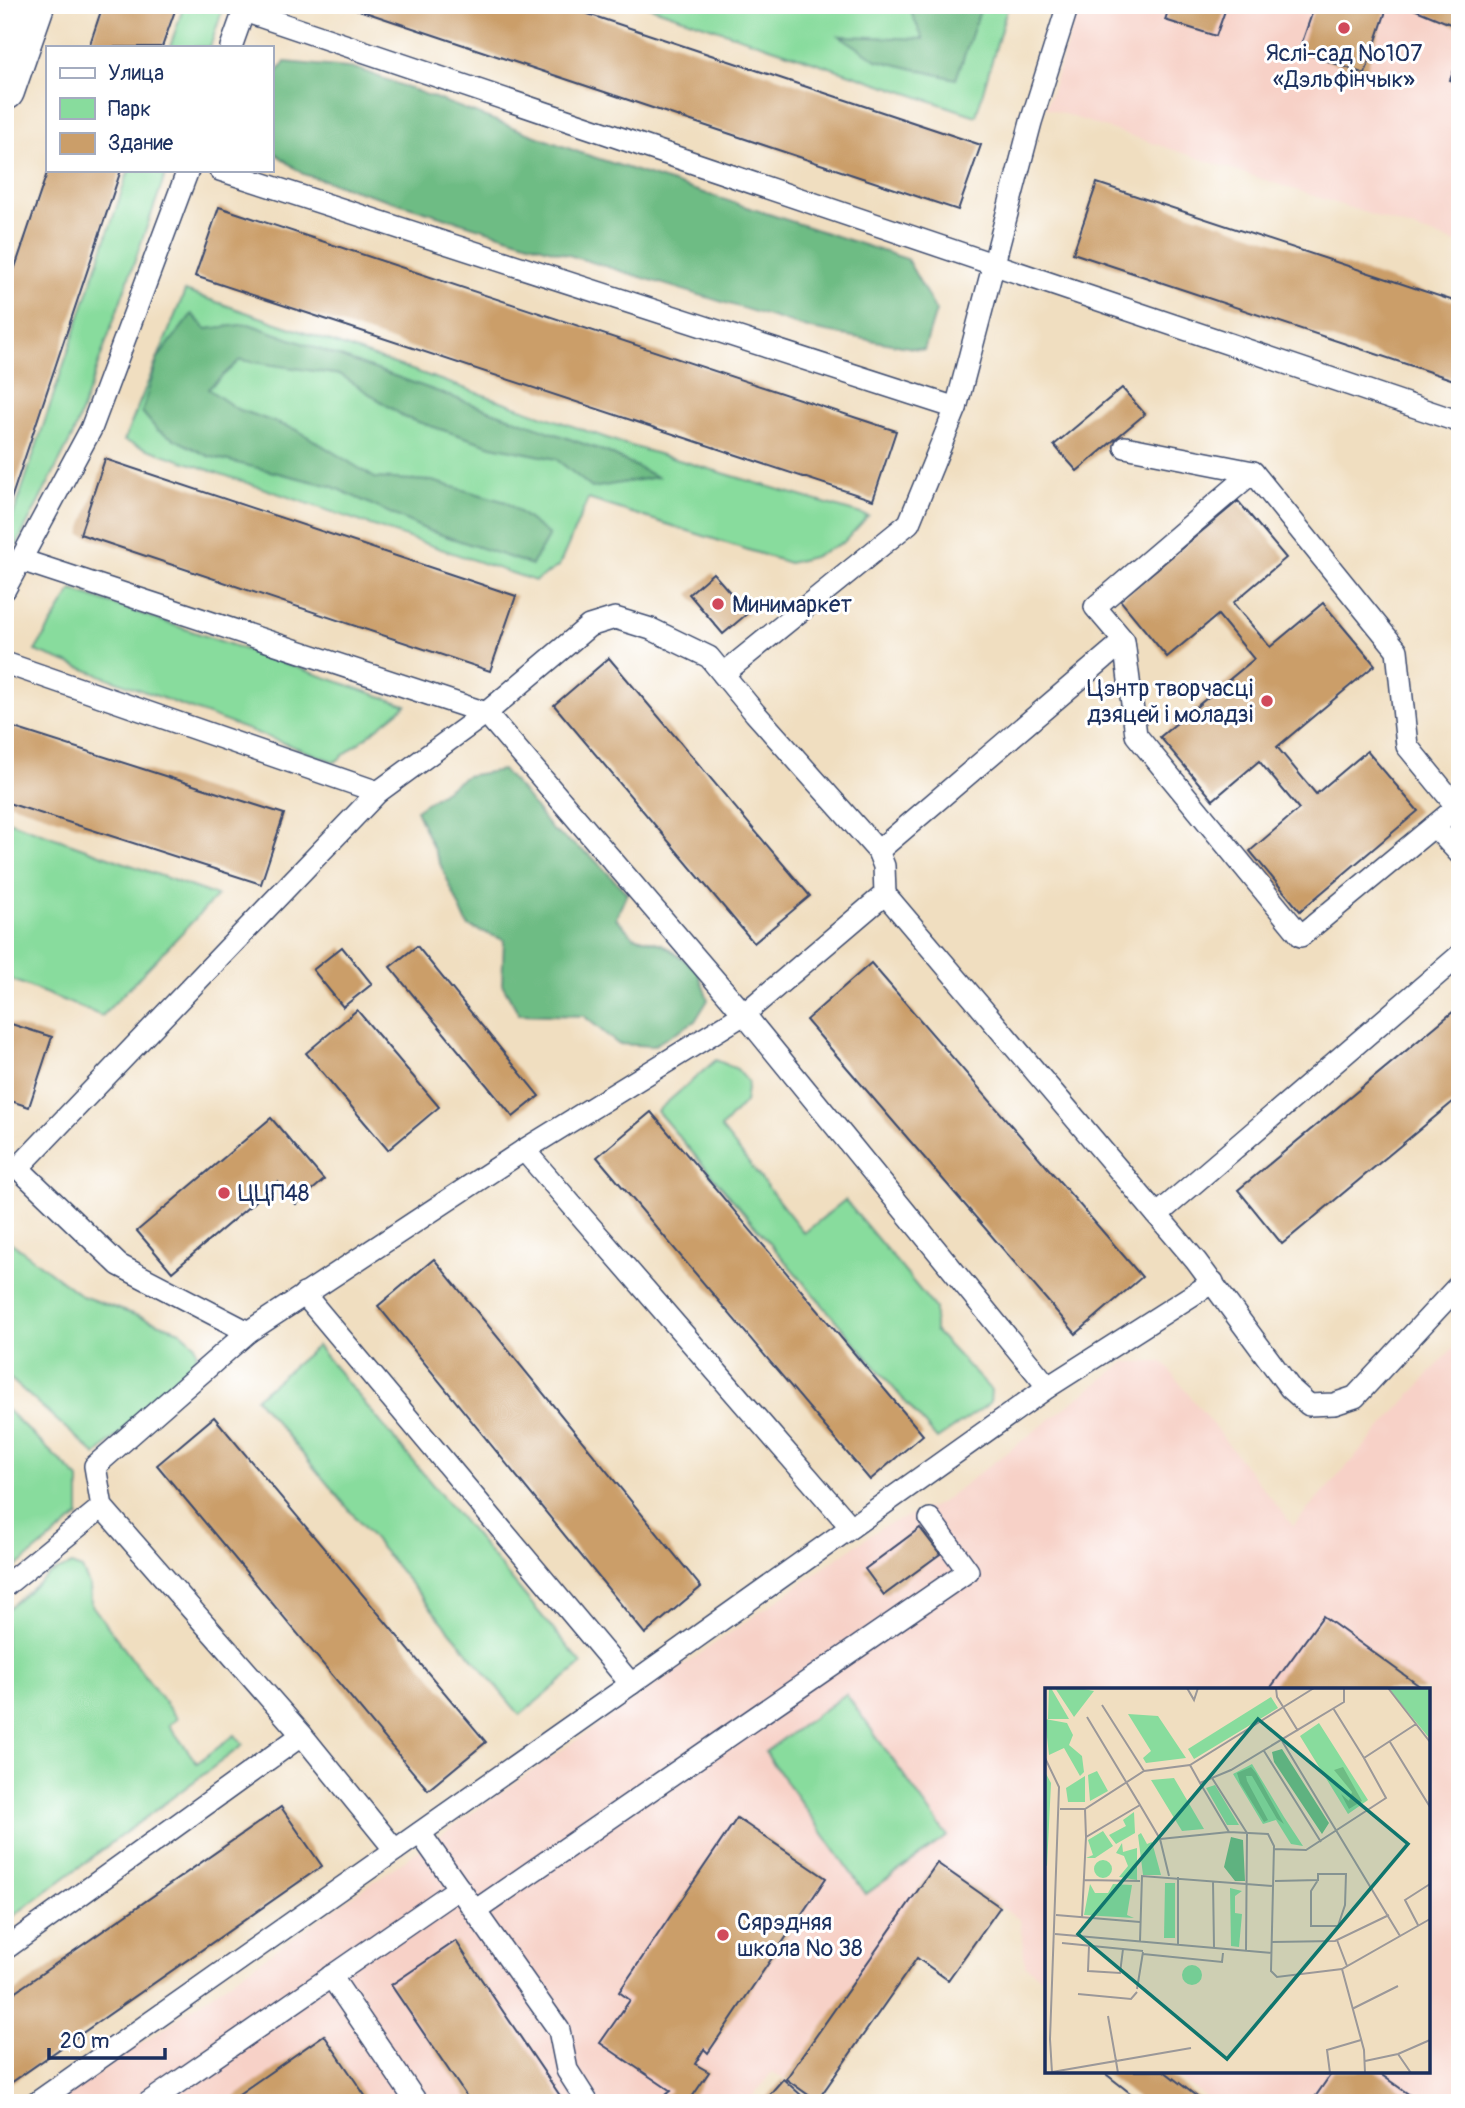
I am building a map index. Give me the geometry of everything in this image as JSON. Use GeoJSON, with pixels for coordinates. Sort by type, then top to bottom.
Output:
{"type":"FeatureCollection","features":[{"type":"Feature","properties":{"kind":"street"},"geometry":{"type":"LineString","coordinates":[[5,91],[35,5]]}},
{"type":"Feature","properties":{"kind":"lane"},"geometry":{"type":"LineString","coordinates":[[723,674],[909,523],[956,408],[1031,122],[1068,5]]}},
{"type":"Feature","properties":{"kind":"lane"},"geometry":{"type":"LineString","coordinates":[[231,46],[245,8],[1460,422]]}},
{"type":"Feature","properties":{"kind":"lane"},"geometry":{"type":"LineString","coordinates":[[5,589],[91,429],[187,172]]}},
{"type":"Feature","properties":{"kind":"lane"},"geometry":{"type":"LineString","coordinates":[[226,172],[956,408]]}},
{"type":"Feature","properties":{"kind":"lane"},"geometry":{"type":"LineString","coordinates":[[1125,447],[1253,472],[1397,650],[1407,746],[1457,807],[1301,936],[1136,735],[1124,641],[1096,607],[1253,472]]}},
{"type":"Feature","properties":{"kind":"lane"},"geometry":{"type":"LineString","coordinates":[[21,560],[486,713],[744,1014],[1048,1387]]}},
{"type":"Feature","properties":{"kind":"lane"},"geometry":{"type":"LineString","coordinates":[[247,1332],[119,1265],[12,1165],[378,792],[486,713],[589,626],[615,618],[652,629],[709,657],[878,851],[884,866],[885,894],[1213,1282],[1290,1388],[1309,1405],[1334,1404],[1355,1397],[1460,1284]]}},
{"type":"Feature","properties":{"kind":"lane"},"geometry":{"type":"LineString","coordinates":[[878,851],[1124,641]]}},
{"type":"Feature","properties":{"kind":"lane"},"geometry":{"type":"LineString","coordinates":[[5,663],[378,792]]}},
{"type":"Feature","properties":{"kind":"lane"},"geometry":{"type":"LineString","coordinates":[[1434,825],[1460,855]]}},
{"type":"Feature","properties":{"kind":"lane"},"geometry":{"type":"LineString","coordinates":[[395,1850],[302,1735],[102,1507],[95,1466],[247,1332],[524,1150],[744,1014],[885,894]]}},
{"type":"Feature","properties":{"kind":"lane"},"geometry":{"type":"LineString","coordinates":[[1157,1215],[1460,955]]}},
{"type":"Feature","properties":{"kind":"lane"},"geometry":{"type":"LineString","coordinates":[[524,1150],[851,1527]]}},
{"type":"Feature","properties":{"kind":"lane"},"geometry":{"type":"LineString","coordinates":[[36,2103],[631,1685],[1048,1387],[1213,1282]]}},
{"type":"Feature","properties":{"kind":"lane"},"geometry":{"type":"LineString","coordinates":[[304,1294],[631,1685]]}},
{"type":"Feature","properties":{"kind":"lane"},"geometry":{"type":"LineString","coordinates":[[5,1586],[102,1507]]}},
{"type":"Feature","properties":{"kind":"lane"},"geometry":{"type":"LineString","coordinates":[[475,1911],[968,1571],[930,1519]]}},
{"type":"Feature","properties":{"kind":"lane"},"geometry":{"type":"LineString","coordinates":[[5,1949],[302,1735]]}},
{"type":"Feature","properties":{"kind":"lane"},"geometry":{"type":"LineString","coordinates":[[420,1833],[559,2030],[567,2070],[588,2103]]}},
{"type":"Feature","properties":{"kind":"lane"},"geometry":{"type":"LineString","coordinates":[[148,2103],[459,1888]]}},
{"type":"Feature","properties":{"kind":"lane"},"geometry":{"type":"LineString","coordinates":[[331,1976],[417,2103]]}},
{"type":"Feature","properties":{"kind":"shaded area"},"geometry":{"type":"Polygon","coordinates":[[[1080,5],[1460,5],[1460,244],[1046,108],[1080,5]]]}},
{"type":"Feature","properties":{"kind":"shaded area"},"geometry":{"type":"Polygon","coordinates":[[[1460,1340],[1460,2103],[1213,2103],[1172,2073],[1430,2073],[1430,1688],[1045,1688],[1045,1980],[1025,1965],[1020,1920],[937,1864],[786,2079],[772,2072],[748,2103],[56,2103],[882,1527],[939,1504],[1125,1362],[1163,1362],[1293,1526],[1460,1340]]]}},
{"type":"Feature","properties":{"kind":"green space"},"geometry":{"type":"Polygon","coordinates":[[[184,5],[224,5],[210,46],[170,46],[184,5]]]}},
{"type":"Feature","properties":{"kind":"green space"},"geometry":{"type":"Polygon","coordinates":[[[644,5],[1008,5],[976,116],[644,5]]]}},
{"type":"Feature","properties":{"kind":"green space"},"geometry":{"type":"Polygon","coordinates":[[[908,5],[982,5],[956,79],[877,60],[840,36],[923,39],[908,5]]]}},
{"type":"Feature","properties":{"kind":"green space"},"geometry":{"type":"Polygon","coordinates":[[[285,62],[358,69],[581,153],[907,259],[936,311],[924,350],[811,329],[303,174],[273,152],[273,78],[285,62]]]}},
{"type":"Feature","properties":{"kind":"green space"},"geometry":{"type":"Polygon","coordinates":[[[128,172],[166,172],[73,435],[16,546],[5,540],[128,172]]]}},
{"type":"Feature","properties":{"kind":"green space"},"geometry":{"type":"Polygon","coordinates":[[[185,291],[621,443],[868,516],[844,542],[813,557],[789,563],[588,499],[559,566],[535,581],[124,441],[185,291]]]}},
{"type":"Feature","properties":{"kind":"green space"},"geometry":{"type":"Polygon","coordinates":[[[192,314],[206,329],[249,324],[609,453],[657,477],[592,488],[556,459],[492,446],[406,418],[341,375],[240,360],[208,389],[237,409],[297,430],[375,478],[432,481],[506,502],[549,535],[532,565],[427,530],[331,486],[208,456],[157,430],[142,412],[158,358],[192,314]]]}},
{"type":"Feature","properties":{"kind":"green space"},"geometry":{"type":"Polygon","coordinates":[[[72,590],[406,705],[335,762],[35,651],[72,590]]]}},
{"type":"Feature","properties":{"kind":"green space"},"geometry":{"type":"Polygon","coordinates":[[[502,770],[552,830],[591,856],[627,893],[616,918],[633,936],[662,944],[697,969],[708,1000],[695,1021],[653,1046],[618,1044],[584,1016],[519,1014],[502,984],[504,940],[468,926],[416,810],[466,776],[502,770]]]}},
{"type":"Feature","properties":{"kind":"green space"},"geometry":{"type":"Polygon","coordinates":[[[5,820],[217,896],[102,1016],[5,977],[5,820]]]}},
{"type":"Feature","properties":{"kind":"green space"},"geometry":{"type":"Polygon","coordinates":[[[716,1060],[737,1069],[748,1082],[745,1102],[721,1128],[804,1233],[845,1200],[935,1308],[935,1331],[991,1390],[990,1403],[937,1439],[657,1111],[716,1060]]]}},
{"type":"Feature","properties":{"kind":"green space"},"geometry":{"type":"Polygon","coordinates":[[[5,1238],[82,1296],[180,1331],[195,1344],[197,1355],[194,1365],[96,1455],[5,1374],[5,1238]]]}},
{"type":"Feature","properties":{"kind":"green space"},"geometry":{"type":"Polygon","coordinates":[[[317,1346],[582,1664],[520,1715],[256,1398],[317,1346]]]}},
{"type":"Feature","properties":{"kind":"green space"},"geometry":{"type":"Polygon","coordinates":[[[5,1408],[79,1479],[79,1516],[5,1576],[5,1408]]]}},
{"type":"Feature","properties":{"kind":"green space"},"geometry":{"type":"Polygon","coordinates":[[[71,1565],[82,1569],[90,1587],[91,1604],[177,1719],[169,1725],[197,1763],[235,1735],[243,1745],[5,1922],[5,1611],[49,1574],[71,1565]]]}},
{"type":"Feature","properties":{"kind":"green space"},"geometry":{"type":"Polygon","coordinates":[[[846,1694],[947,1836],[866,1894],[765,1752],[846,1694]]]}},
{"type":"Feature","properties":{"kind":"building"},"geometry":{"type":"Polygon","coordinates":[[[103,5],[177,5],[162,46],[89,46],[103,5]]]}},
{"type":"Feature","properties":{"kind":"building"},"geometry":{"type":"Polygon","coordinates":[[[561,5],[981,145],[958,210],[347,6],[561,5]]]}},
{"type":"Feature","properties":{"kind":"building","name":"Яслі-сад №107 «Дэльфінчык»"},"geometry":{"type":"Polygon","coordinates":[[[1170,5],[1227,5],[1216,36],[1165,20],[1170,5]]]}},
{"type":"Feature","properties":{"kind":"building","name":"Яслі-сад №107 «Дэльфінчык»"},"geometry":{"type":"Polygon","coordinates":[[[1315,5],[1388,5],[1365,74],[1299,51],[1315,5]]]}},
{"type":"Feature","properties":{"kind":"building","name":"Яслі-сад №107 «Дэльфінчык»"},"geometry":{"type":"Polygon","coordinates":[[[1404,5],[1460,5],[1460,28],[1404,5]]]}},
{"type":"Feature","properties":{"kind":"building","name":"Яслі-сад №107 «Дэльфінчык»"},"geometry":{"type":"Polygon","coordinates":[[[1460,55],[1460,84],[1450,80],[1460,55]]]}},
{"type":"Feature","properties":{"kind":"building"},"geometry":{"type":"Polygon","coordinates":[[[47,172],[120,172],[6,514],[5,297],[47,172]]]}},
{"type":"Feature","properties":{"kind":"building"},"geometry":{"type":"Polygon","coordinates":[[[1097,183],[1460,303],[1460,382],[1073,253],[1097,183]]]}},
{"type":"Feature","properties":{"kind":"building"},"geometry":{"type":"Polygon","coordinates":[[[219,207],[896,431],[873,500],[195,276],[219,207]]]}},
{"type":"Feature","properties":{"kind":"building"},"geometry":{"type":"Polygon","coordinates":[[[1122,388],[1145,414],[1077,471],[1054,445],[1122,388]]]}},
{"type":"Feature","properties":{"kind":"building"},"geometry":{"type":"Polygon","coordinates":[[[105,459],[516,596],[490,671],[80,534],[105,459]]]}},
{"type":"Feature","properties":{"kind":"building","name":"Цэнтр творчасці дзяцей і моладзі"},"geometry":{"type":"Polygon","coordinates":[[[1238,501],[1286,558],[1233,603],[1270,647],[1323,603],[1375,665],[1277,747],[1316,794],[1367,751],[1418,811],[1300,911],[1250,851],[1299,809],[1259,761],[1213,800],[1160,737],[1254,659],[1218,615],[1167,657],[1120,600],[1238,501]]]}},
{"type":"Feature","properties":{"kind":"building","name":"Минимаркет"},"geometry":{"type":"Polygon","coordinates":[[[713,573],[748,613],[723,634],[689,594],[713,573]]]}},
{"type":"Feature","properties":{"kind":"building"},"geometry":{"type":"Polygon","coordinates":[[[609,658],[810,896],[754,943],[554,705],[609,658]]]}},
{"type":"Feature","properties":{"kind":"building"},"geometry":{"type":"Polygon","coordinates":[[[5,725],[284,814],[261,884],[5,802],[5,725]]]}},
{"type":"Feature","properties":{"kind":"building"},"geometry":{"type":"Polygon","coordinates":[[[417,946],[539,1096],[513,1117],[390,967],[417,946]]]}},
{"type":"Feature","properties":{"kind":"building"},"geometry":{"type":"Polygon","coordinates":[[[342,947],[372,984],[343,1007],[313,970],[342,947]]]}},
{"type":"Feature","properties":{"kind":"building"},"geometry":{"type":"Polygon","coordinates":[[[871,963],[1142,1277],[1076,1334],[806,1020],[871,963]]]}},
{"type":"Feature","properties":{"kind":"building"},"geometry":{"type":"Polygon","coordinates":[[[1460,1006],[1460,1096],[1282,1244],[1238,1190],[1460,1006]]]}},
{"type":"Feature","properties":{"kind":"building"},"geometry":{"type":"Polygon","coordinates":[[[357,1010],[439,1107],[388,1150],[306,1053],[357,1010]]]}},
{"type":"Feature","properties":{"kind":"building"},"geometry":{"type":"Polygon","coordinates":[[[5,1022],[52,1037],[29,1107],[5,1099],[5,1022]]]}},
{"type":"Feature","properties":{"kind":"building"},"geometry":{"type":"Polygon","coordinates":[[[651,1112],[923,1435],[870,1480],[597,1157],[651,1112]]]}},
{"type":"Feature","properties":{"kind":"building","name":"ЦЦП48"},"geometry":{"type":"Polygon","coordinates":[[[271,1118],[324,1180],[296,1204],[278,1182],[172,1272],[137,1231],[271,1118]]]}},
{"type":"Feature","properties":{"kind":"building"},"geometry":{"type":"Polygon","coordinates":[[[434,1259],[701,1587],[645,1634],[378,1306],[434,1259]]]}},
{"type":"Feature","properties":{"kind":"building"},"geometry":{"type":"Polygon","coordinates":[[[214,1417],[486,1742],[428,1790],[157,1465],[214,1417]]]}},
{"type":"Feature","properties":{"kind":"building"},"geometry":{"type":"Polygon","coordinates":[[[920,1528],[940,1554],[884,1595],[865,1569],[920,1528]]]}},
{"type":"Feature","properties":{"kind":"building"},"geometry":{"type":"Polygon","coordinates":[[[1323,1616],[1422,1688],[1270,1688],[1323,1616]]]}},
{"type":"Feature","properties":{"kind":"building"},"geometry":{"type":"Polygon","coordinates":[[[281,1807],[322,1866],[5,2087],[5,1999],[281,1807]]]}},
{"type":"Feature","properties":{"kind":"building","name":"Сярэдняя школа № 38"},"geometry":{"type":"Polygon","coordinates":[[[737,1818],[826,1878],[708,2053],[704,2049],[695,2064],[709,2072],[688,2103],[655,2103],[671,2091],[600,2043],[630,2000],[619,1992],[737,1818]]]}},
{"type":"Feature","properties":{"kind":"building"},"geometry":{"type":"Polygon","coordinates":[[[937,1863],[1000,1907],[948,1980],[917,1958],[817,2101],[786,2079],[937,1863]]]}},
{"type":"Feature","properties":{"kind":"building"},"geometry":{"type":"Polygon","coordinates":[[[456,1941],[565,2103],[471,2103],[391,1985],[456,1941]]]}},
{"type":"Feature","properties":{"kind":"building"},"geometry":{"type":"Polygon","coordinates":[[[324,2035],[368,2100],[364,2103],[226,2103],[324,2035]]]}},
{"type":"Feature","properties":{"kind":"building"},"geometry":{"type":"Polygon","coordinates":[[[1105,2073],[1167,2073],[1205,2103],[1143,2103],[1105,2073]]]}},
{"type":"Feature","properties":{"kind":"building"},"geometry":{"type":"Polygon","coordinates":[[[1332,2073],[1379,2073],[1421,2103],[1311,2103],[1332,2073]]]}},
{"type":"Feature","properties":{"kind":"building"},"geometry":{"type":"Polygon","coordinates":[[[783,2079],[810,2103],[762,2103],[783,2079]]]}},
{"type":"Feature","properties":{"kind":"place","name":"Яслі-сад №107 «Дэльфінчык»"},"geometry":{"type":"Point","coordinates":[1344,28]}},
{"type":"Feature","properties":{"kind":"place","name":"Минимаркет"},"geometry":{"type":"Point","coordinates":[718,604]}},
{"type":"Feature","properties":{"kind":"place","name":"Цэнтр творчасці дзяцей і моладзі"},"geometry":{"type":"Point","coordinates":[1267,701]}},
{"type":"Feature","properties":{"kind":"place","name":"ЦЦП48"},"geometry":{"type":"Point","coordinates":[224,1193]}},
{"type":"Feature","properties":{"kind":"place","name":"Сярэдняя школа № 38"},"geometry":{"type":"Point","coordinates":[723,1935]}}]}
